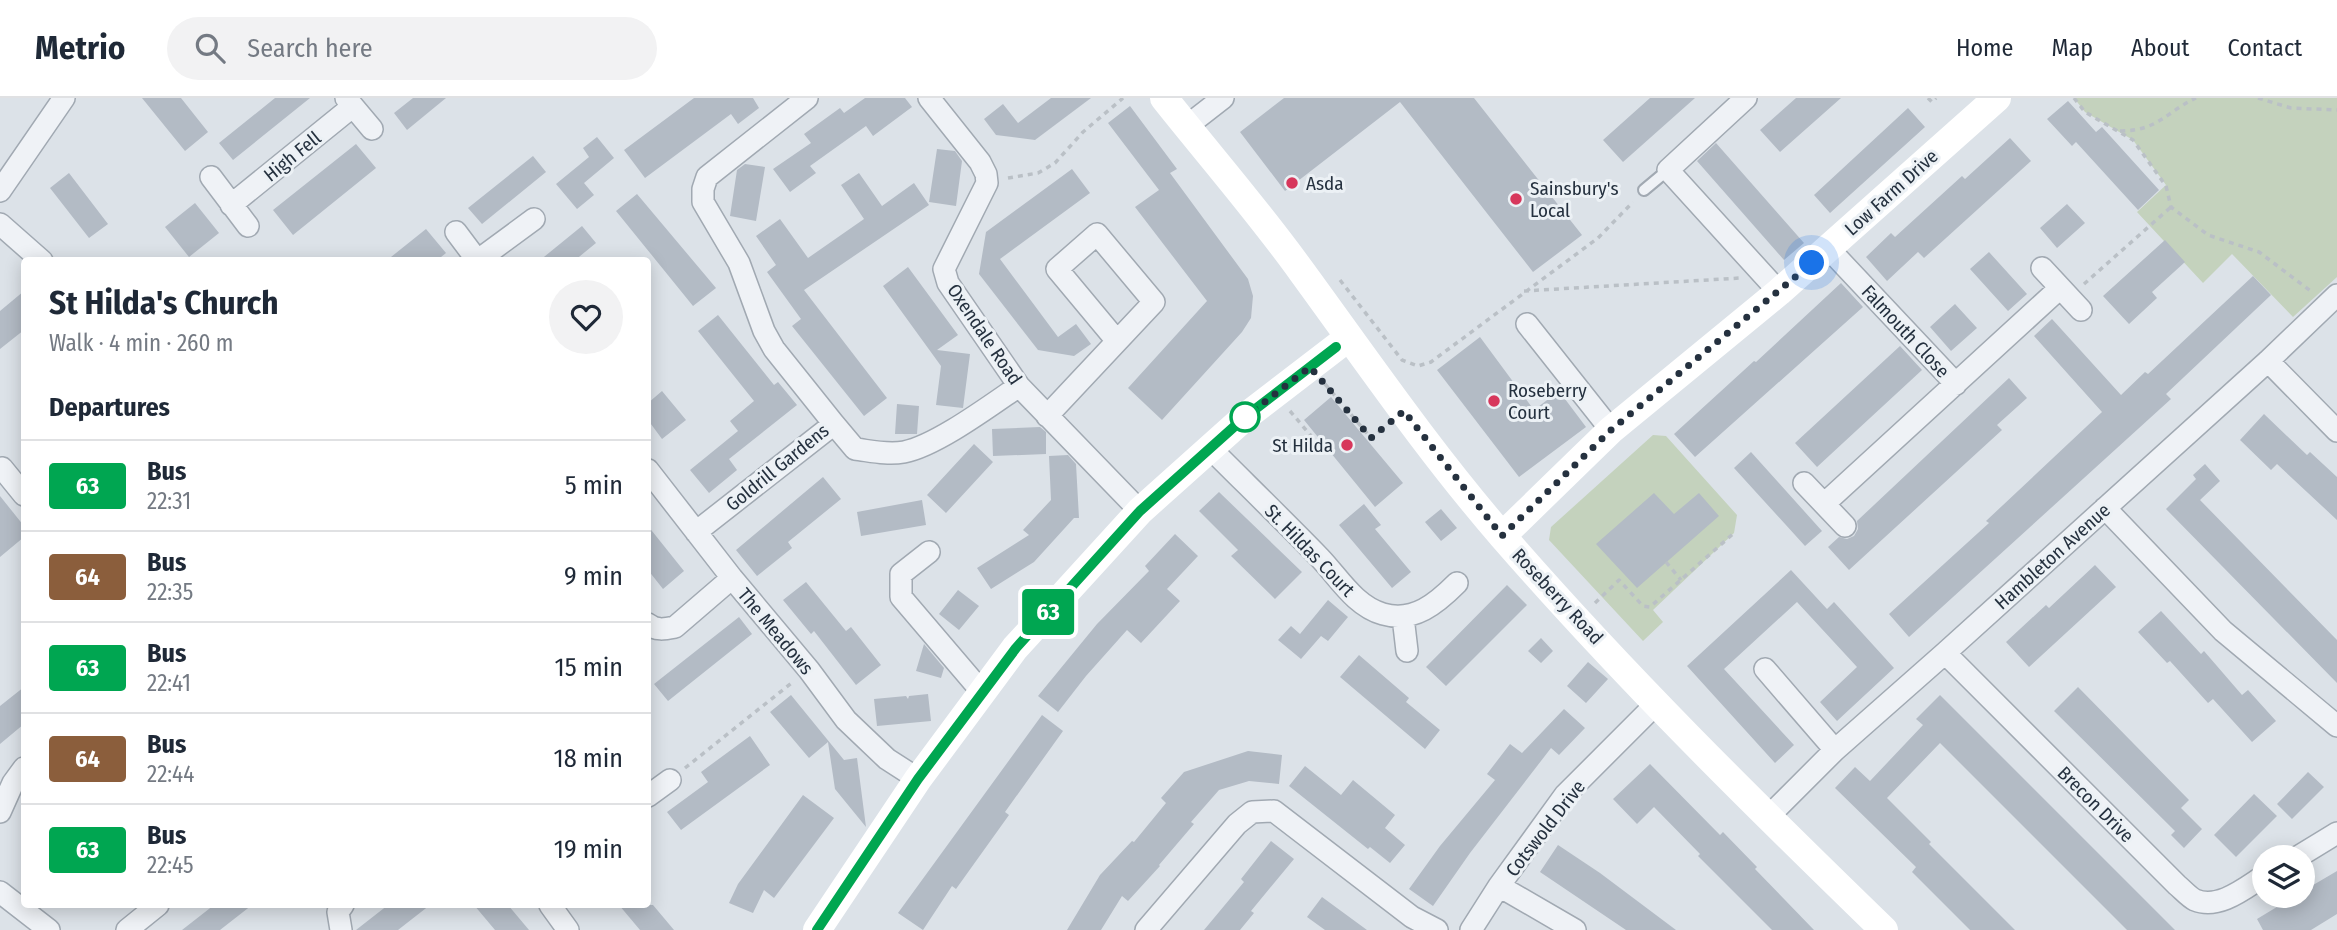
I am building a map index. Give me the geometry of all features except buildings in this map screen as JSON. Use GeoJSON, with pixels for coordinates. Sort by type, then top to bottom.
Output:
{"type":"FeatureCollection","features":[{"type":"Feature","properties":{"kind":"street"},"geometry":{"type":"LineString","coordinates":[[0,191],[64,98]]}},
{"type":"Feature","properties":{"kind":"street","name":"Goldrill Gardens"},"geometry":{"type":"LineString","coordinates":[[696,532],[834,424],[774,349],[764,331],[739,263],[704,202],[703,189],[707,177],[807,98]]}},
{"type":"Feature","properties":{"kind":"street"},"geometry":{"type":"LineString","coordinates":[[929,98],[979,162],[986,174],[987,183]]}},
{"type":"Feature","properties":{"kind":"street","name":"Roseberry Road"},"geometry":{"type":"LineString","coordinates":[[1164,98],[1301,270],[1348,338],[1502,536],[1657,704],[1768,817],[1885,930]]}},
{"type":"Feature","properties":{"kind":"street"},"geometry":{"type":"LineString","coordinates":[[1187,126],[1223,98]]}},
{"type":"Feature","properties":{"kind":"street"},"geometry":{"type":"LineString","coordinates":[[1746,98],[1668,170],[1773,285]]}},
{"type":"Feature","properties":{"kind":"street","name":"Low Farm Drive"},"geometry":{"type":"LineString","coordinates":[[1502,536],[1611,430],[1773,285],[1828,248],[1997,98]]}},
{"type":"Feature","properties":{"kind":"street"},"geometry":{"type":"LineString","coordinates":[[349,102],[372,129]]}},
{"type":"Feature","properties":{"kind":"street","name":"High Fell"},"geometry":{"type":"LineString","coordinates":[[231,205],[349,102]]}},
{"type":"Feature","properties":{"kind":"street"},"geometry":{"type":"LineString","coordinates":[[211,177],[248,226]]}},
{"type":"Feature","properties":{"kind":"street","name":"Oxendale Road"},"geometry":{"type":"LineString","coordinates":[[987,183],[944,269],[948,283],[1019,386],[1140,511]]}},
{"type":"Feature","properties":{"kind":"street"},"geometry":{"type":"LineString","coordinates":[[482,257],[534,219]]}},
{"type":"Feature","properties":{"kind":"street"},"geometry":{"type":"LineString","coordinates":[[0,224],[37,257]]}},
{"type":"Feature","properties":{"kind":"street"},"geometry":{"type":"LineString","coordinates":[[456,232],[474,257]]}},
{"type":"Feature","properties":{"kind":"street"},"geometry":{"type":"LineString","coordinates":[[1047,416],[1117,341],[1153,302],[1097,234],[1057,269],[1117,341]]}},
{"type":"Feature","properties":{"kind":"street","name":"Falmouth Close"},"geometry":{"type":"LineString","coordinates":[[1828,248],[1956,384]]}},
{"type":"Feature","properties":{"kind":"street"},"geometry":{"type":"LineString","coordinates":[[2042,268],[2070,299]]}},
{"type":"Feature","properties":{"kind":"street","name":"Falmouth Close"},"geometry":{"type":"LineString","coordinates":[[1824,504],[1956,384],[2070,299]]}},
{"type":"Feature","properties":{"kind":"street","name":"Hambleton Avenue"},"geometry":{"type":"LineString","coordinates":[[1768,817],[1835,750],[2268,361],[2332,299]]}},
{"type":"Feature","properties":{"kind":"street"},"geometry":{"type":"LineString","coordinates":[[1527,324],[1611,430]]}},
{"type":"Feature","properties":{"kind":"street"},"geometry":{"type":"LineString","coordinates":[[817,930],[918,779],[1016,648],[1140,511],[1276,393],[1348,338]]}},
{"type":"Feature","properties":{"kind":"street"},"geometry":{"type":"LineString","coordinates":[[2268,361],[2337,431]]}},
{"type":"Feature","properties":{"kind":"street"},"geometry":{"type":"LineString","coordinates":[[834,424],[855,449],[888,454],[907,452],[955,428],[1019,386]]}},
{"type":"Feature","properties":{"kind":"street","name":"St. Hildas Court"},"geometry":{"type":"LineString","coordinates":[[1210,448],[1360,602],[1384,615],[1403,617]]}},
{"type":"Feature","properties":{"kind":"street"},"geometry":{"type":"LineString","coordinates":[[2,468],[21,491]]}},
{"type":"Feature","properties":{"kind":"street","name":"The Meadows"},"geometry":{"type":"LineString","coordinates":[[652,483],[696,532],[809,670],[846,720],[887,759],[918,779]]}},
{"type":"Feature","properties":{"kind":"street"},"geometry":{"type":"LineString","coordinates":[[1804,484],[1845,526]]}},
{"type":"Feature","properties":{"kind":"street"},"geometry":{"type":"LineString","coordinates":[[2105,508],[2223,631],[2337,726]]}},
{"type":"Feature","properties":{"kind":"street"},"geometry":{"type":"LineString","coordinates":[[929,552],[901,574],[901,597],[982,692]]}},
{"type":"Feature","properties":{"kind":"street"},"geometry":{"type":"LineString","coordinates":[[651,626],[664,629],[675,626],[732,578]]}},
{"type":"Feature","properties":{"kind":"street"},"geometry":{"type":"LineString","coordinates":[[1407,651],[1403,617],[1430,607],[1457,583]]}},
{"type":"Feature","properties":{"kind":"street","name":"Brecon Drive"},"geometry":{"type":"LineString","coordinates":[[1945,653],[2167,876],[2196,900],[2213,902],[2226,899],[2252,883]]}},
{"type":"Feature","properties":{"kind":"street"},"geometry":{"type":"LineString","coordinates":[[1765,668],[1835,750]]}},
{"type":"Feature","properties":{"kind":"street","name":"Cotswold Drive"},"geometry":{"type":"LineString","coordinates":[[1471,930],[1499,886],[1565,795],[1657,704]]}},
{"type":"Feature","properties":{"kind":"street"},"geometry":{"type":"LineString","coordinates":[[0,812],[13,775]]}},
{"type":"Feature","properties":{"kind":"street"},"geometry":{"type":"LineString","coordinates":[[651,794],[670,780]]}},
{"type":"Feature","properties":{"kind":"street"},"geometry":{"type":"LineString","coordinates":[[1146,930],[1237,824],[1252,812],[1274,811],[1412,917],[1437,930]]}},
{"type":"Feature","properties":{"kind":"street"},"geometry":{"type":"LineString","coordinates":[[2315,847],[2337,834]]}},
{"type":"Feature","properties":{"kind":"street"},"geometry":{"type":"LineString","coordinates":[[1499,886],[1574,930]]}},
{"type":"Feature","properties":{"kind":"street"},"geometry":{"type":"LineString","coordinates":[[0,891],[21,908]]}},
{"type":"Feature","properties":{"kind":"street"},"geometry":{"type":"LineString","coordinates":[[21,908],[49,930]]}},
{"type":"Feature","properties":{"kind":"street"},"geometry":{"type":"LineString","coordinates":[[127,930],[154,908]]}},
{"type":"Feature","properties":{"kind":"street"},"geometry":{"type":"LineString","coordinates":[[341,908],[338,912],[341,930]]}},
{"type":"Feature","properties":{"kind":"street"},"geometry":{"type":"LineString","coordinates":[[552,908],[568,930]]}},
{"type":"Feature","properties":{"kind":"lane"},"geometry":{"type":"LineString","coordinates":[[1644,190],[1668,170]]}},
{"type":"Feature","properties":{"kind":"path"},"geometry":{"type":"LineString","coordinates":[[987,183],[1038,173],[1055,163],[1083,132],[1123,98]]}},
{"type":"Feature","properties":{"kind":"path"},"geometry":{"type":"LineString","coordinates":[[1928,98],[1932,102],[1936,98]]}},
{"type":"Feature","properties":{"kind":"path"},"geometry":{"type":"LineString","coordinates":[[2074,98],[2085,111],[2133,141],[2166,186],[2171,206],[2208,235],[2259,252],[2332,299]]}},
{"type":"Feature","properties":{"kind":"path"},"geometry":{"type":"LineString","coordinates":[[2118,131],[2138,131],[2159,123],[2196,98]]}},
{"type":"Feature","properties":{"kind":"path"},"geometry":{"type":"LineString","coordinates":[[2258,98],[2291,108],[2337,110]]}},
{"type":"Feature","properties":{"kind":"path"},"geometry":{"type":"LineString","coordinates":[[1337,276],[1402,360],[1418,366],[1431,362],[1598,238],[1644,190]]}},
{"type":"Feature","properties":{"kind":"path"},"geometry":{"type":"LineString","coordinates":[[2070,299],[2171,206]]}},
{"type":"Feature","properties":{"kind":"path"},"geometry":{"type":"LineString","coordinates":[[1524,291],[1732,278],[1773,285]]}},
{"type":"Feature","properties":{"kind":"path"},"geometry":{"type":"LineString","coordinates":[[1310,367],[1371,438],[1404,411]]}},
{"type":"Feature","properties":{"kind":"path"},"geometry":{"type":"LineString","coordinates":[[1276,393],[1312,438],[1316,435]]}},
{"type":"Feature","properties":{"kind":"path"},"geometry":{"type":"LineString","coordinates":[[1579,619],[1619,580],[1647,608],[1650,607],[1734,533]]}},
{"type":"Feature","properties":{"kind":"path"},"geometry":{"type":"LineString","coordinates":[[1666,562],[1681,580]]}},
{"type":"Feature","properties":{"kind":"path"},"geometry":{"type":"LineString","coordinates":[[670,780],[809,670]]}},
{"type":"Feature","properties":{"kind":"green space"},"geometry":{"type":"Polygon","coordinates":[[[2074,98],[2337,98],[2337,277],[2293,317],[2232,254],[2203,283],[2137,212],[2166,185],[2133,140],[2085,112],[2074,98]]]}},
{"type":"Feature","properties":{"kind":"green space"},"geometry":{"type":"Polygon","coordinates":[[[1653,435],[1666,436],[1737,515],[1734,533],[1653,610],[1663,622],[1643,641],[1549,540],[1551,527],[1653,435]]]}},
{"type":"Feature","properties":{"kind":"bus line","name":"63"},"geometry":{"type":"LineString","coordinates":[[817,930],[918,779],[1016,648],[1140,511],[1245,417],[1336,347]]}},
{"type":"Feature","properties":{"kind":"place","name":"Asda"},"geometry":{"type":"Point","coordinates":[1292,183]}},
{"type":"Feature","properties":{"kind":"place","name":"Sainsbury's Local"},"geometry":{"type":"Point","coordinates":[1516,199]}},
{"type":"Feature","properties":{"kind":"place","name":"Roseberry Court"},"geometry":{"type":"Point","coordinates":[1494,401]}},
{"type":"Feature","properties":{"kind":"place","name":"St Hilda"},"geometry":{"type":"Point","coordinates":[1347,445]}},
{"type":"Feature","properties":{"kind":"route"},"geometry":{"type":"LineString","coordinates":[[1245,417],[1310,367],[1371,438],[1404,411],[1502,536],[1611,430],[1812,263]]}}]}
